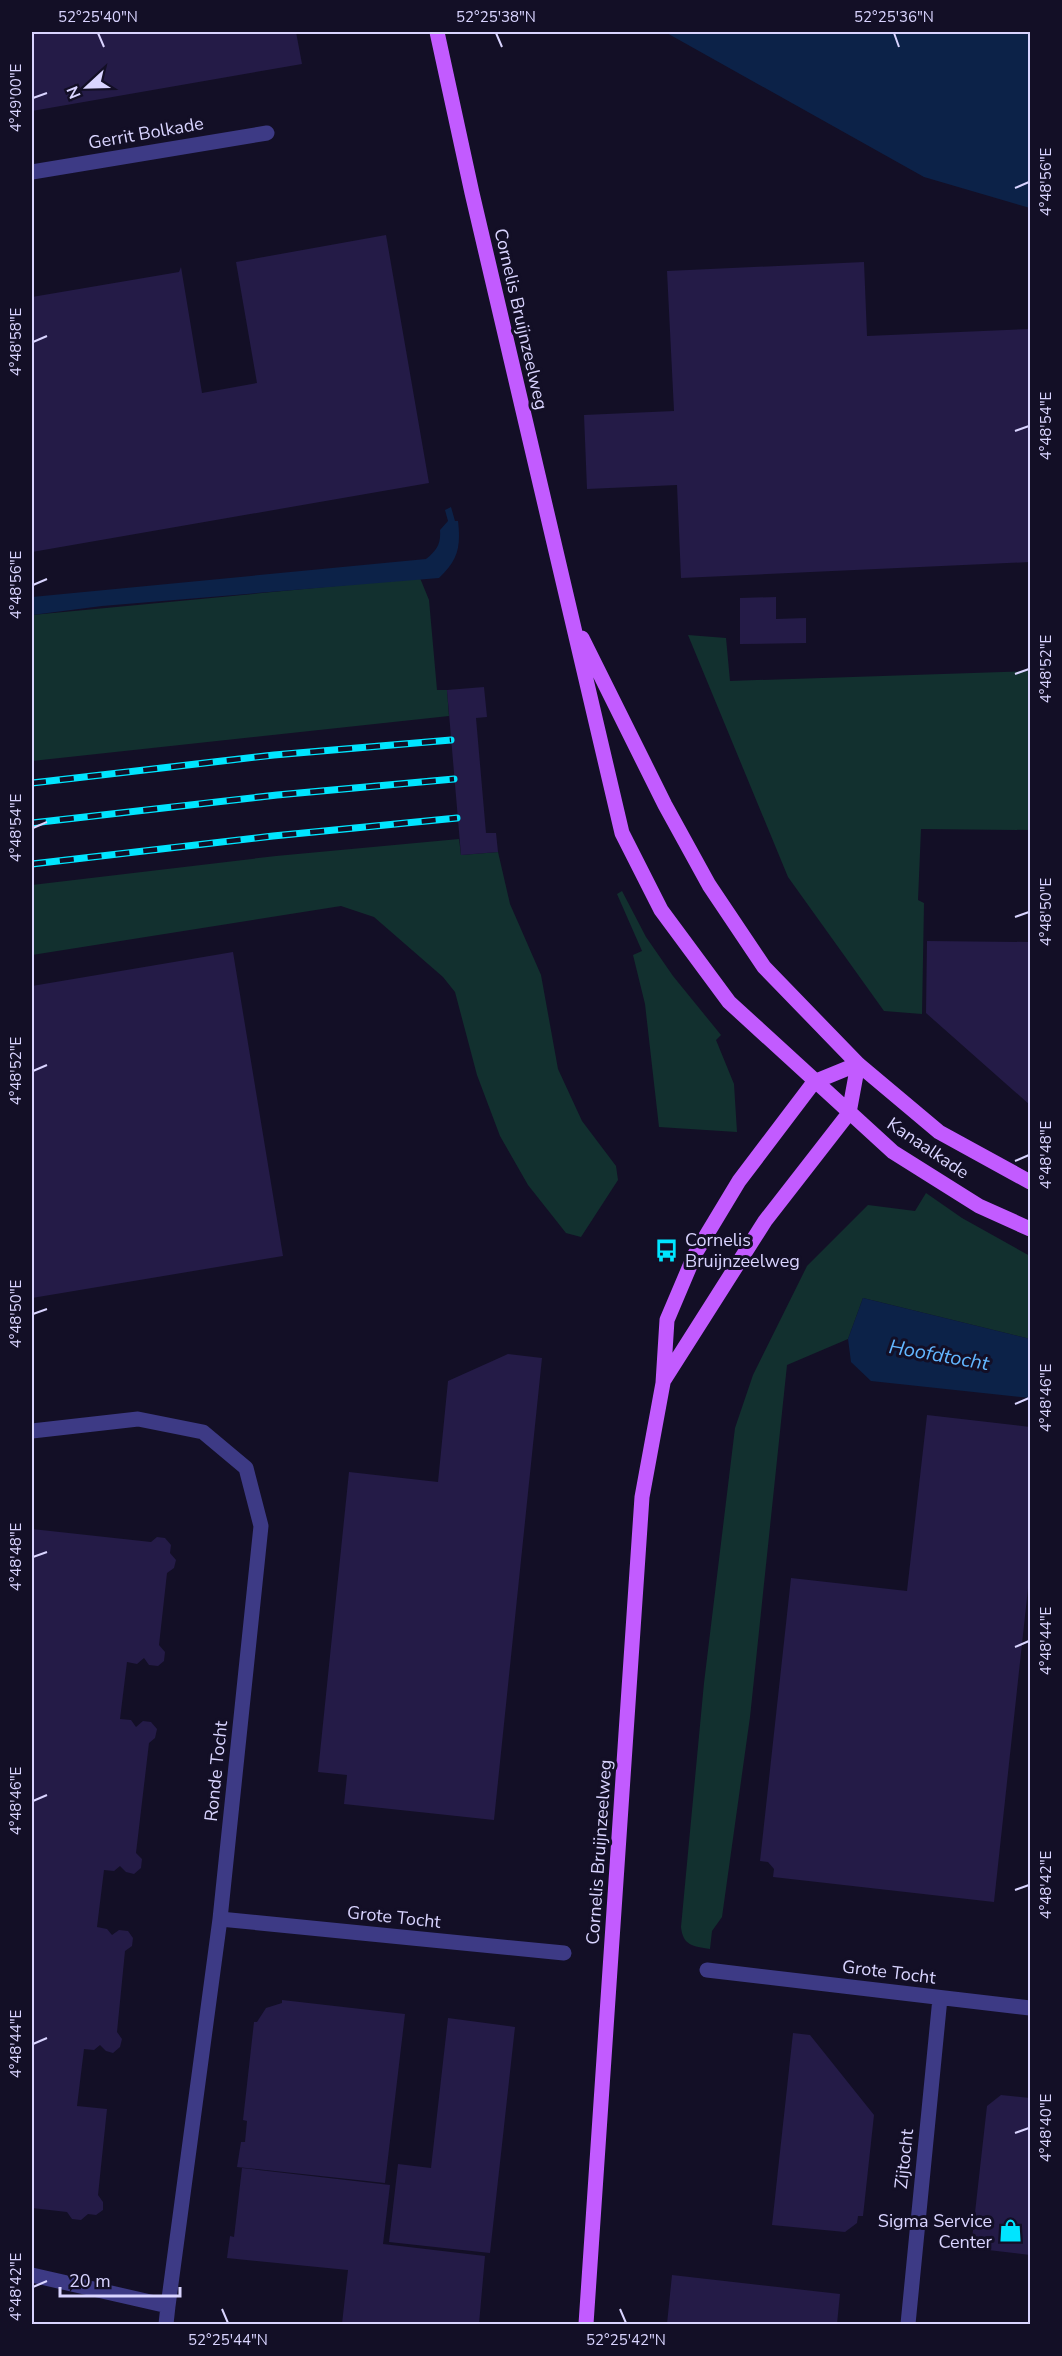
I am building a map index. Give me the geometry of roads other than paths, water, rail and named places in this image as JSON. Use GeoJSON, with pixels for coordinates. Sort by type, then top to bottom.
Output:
{"type":"FeatureCollection","features":[{"type":"Feature","properties":{"kind":"main road","name":"Cornelis Bruijnzeelweg"},"geometry":{"type":"LineString","coordinates":[[437,32],[622,833],[656,901],[729,1002],[814,1082],[739,1181],[694,1254],[667,1320],[663,1383],[642,1497],[586,2325]]}},
{"type":"Feature","properties":{"kind":"main road","name":"Cornelis Bruijnzeelweg"},"geometry":{"type":"LineString","coordinates":[[570,614],[665,805],[709,885],[764,967],[858,1064],[849,1113],[765,1221],[663,1383]]}},
{"type":"Feature","properties":{"kind":"main road"},"geometry":{"type":"LineString","coordinates":[[814,1082],[858,1064]]}},
{"type":"Feature","properties":{"kind":"main road","name":"Kanaalkade"},"geometry":{"type":"LineString","coordinates":[[858,1064],[939,1132],[1030,1182]]}},
{"type":"Feature","properties":{"kind":"main road","name":"Kanaalkade"},"geometry":{"type":"LineString","coordinates":[[814,1082],[893,1152],[979,1206],[1030,1229]]}},
{"type":"Feature","properties":{"kind":"street","name":"Gerrit Bolkade"},"geometry":{"type":"LineString","coordinates":[[32,172],[267,133]]}},
{"type":"Feature","properties":{"kind":"street","name":"Ronde Tocht"},"geometry":{"type":"LineString","coordinates":[[32,1431],[138,1419],[203,1432],[246,1468],[261,1526],[220,1919],[166,2325]]}},
{"type":"Feature","properties":{"kind":"street","name":"Grote Tocht"},"geometry":{"type":"LineString","coordinates":[[220,1919],[564,1953]]}},
{"type":"Feature","properties":{"kind":"street","name":"Grote Tocht"},"geometry":{"type":"LineString","coordinates":[[707,1970],[1030,2007]]}},
{"type":"Feature","properties":{"kind":"street","name":"Zijtocht"},"geometry":{"type":"LineString","coordinates":[[908,2325],[940,1998]]}},
{"type":"Feature","properties":{"kind":"street"},"geometry":{"type":"LineString","coordinates":[[32,2275],[168,2306]]}},
{"type":"Feature","properties":{"kind":"water"},"geometry":{"type":"Polygon","coordinates":[[[665,32],[1030,32],[1030,208],[924,177],[665,32]]]}},
{"type":"Feature","properties":{"kind":"water"},"geometry":{"type":"Polygon","coordinates":[[[451,507],[455,521],[458,521],[457,552],[439,578],[102,606],[32,615],[32,597],[426,559],[438,546],[440,530],[448,521],[445,510],[451,507]]]}},
{"type":"Feature","properties":{"kind":"water","name":"Hoofdtocht"},"geometry":{"type":"Polygon","coordinates":[[[863,1298],[1030,1339],[1030,1398],[871,1381],[851,1362],[848,1339],[863,1298]]]}},
{"type":"Feature","properties":{"kind":"railway"},"geometry":{"type":"LineString","coordinates":[[32,783],[274,755],[451,740]]}},
{"type":"Feature","properties":{"kind":"railway"},"geometry":{"type":"LineString","coordinates":[[32,823],[277,795],[454,779]]}},
{"type":"Feature","properties":{"kind":"railway"},"geometry":{"type":"LineString","coordinates":[[32,864],[273,836],[457,818]]}},
{"type":"Feature","properties":{"kind":"place","name":"Cornelis Bruijnzeelweg"},"geometry":{"type":"Point","coordinates":[667,1250]}},
{"type":"Feature","properties":{"kind":"place","name":"Sigma Service Center"},"geometry":{"type":"Point","coordinates":[1010,2231]}}]}
